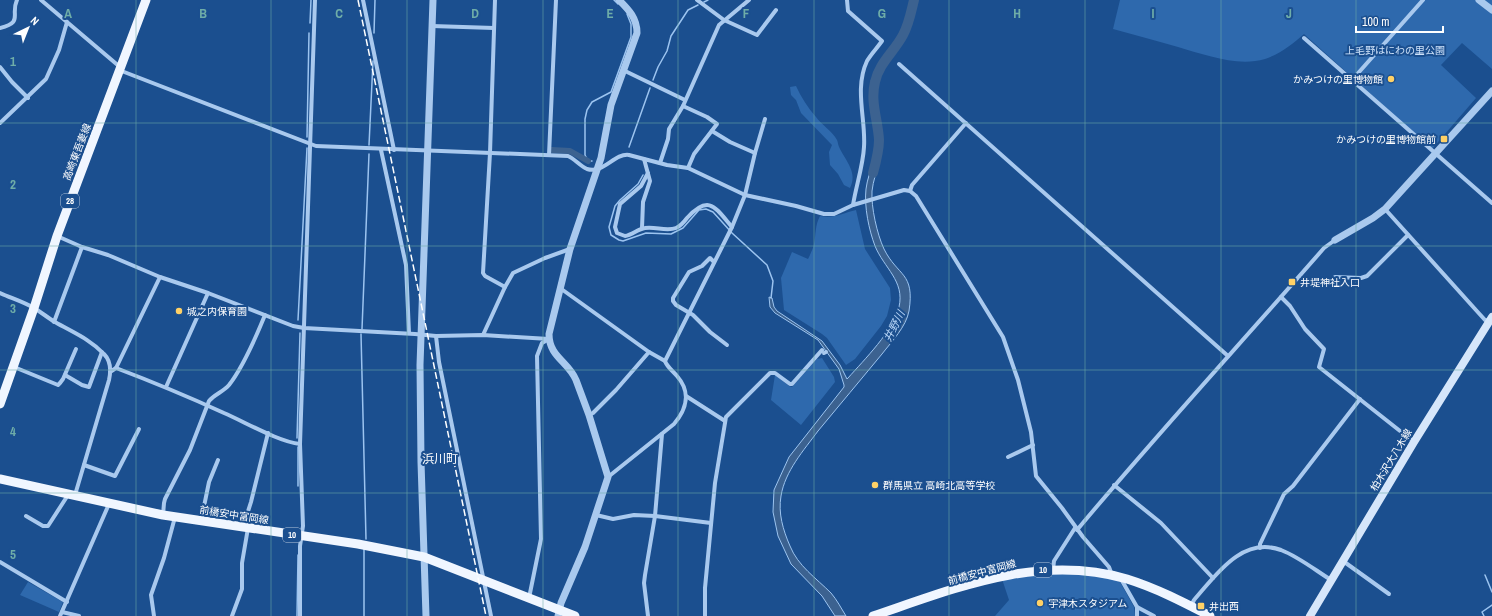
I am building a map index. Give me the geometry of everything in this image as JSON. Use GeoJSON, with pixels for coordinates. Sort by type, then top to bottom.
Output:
{"type":"FeatureCollection","features":[{"type":"Feature","properties":{"kind":"main road","name":"高崎東吾妻線"},"geometry":{"type":"LineString","coordinates":[[0,404],[34,308],[57,236],[146,0]]}},
{"type":"Feature","properties":{"kind":"main road","name":"柏木沢大八木線"},"geometry":{"type":"LineString","coordinates":[[1310,616],[1414,442],[1491,320]]}},
{"type":"Feature","properties":{"kind":"main road","name":"前橋安中富岡線"},"geometry":{"type":"LineString","coordinates":[[0,479],[163,515],[392,550],[424,557],[530,598],[558,613],[575,616]]}},
{"type":"Feature","properties":{"kind":"main road","name":"前橋安中富岡線"},"geometry":{"type":"LineString","coordinates":[[873,616],[995,578],[1038,570],[1078,570],[1116,576],[1157,590],[1210,616]]}},
{"type":"Feature","properties":{"kind":"street"},"geometry":{"type":"LineString","coordinates":[[0,28],[10,25],[14,21],[17,0]]}},
{"type":"Feature","properties":{"kind":"street"},"geometry":{"type":"LineString","coordinates":[[41,0],[120,69],[311,145],[381,150],[568,156],[588,169],[598,169],[625,154],[667,166],[688,168],[745,194],[824,214],[834,214],[861,202],[904,190],[910,191],[916,196],[1003,337],[1018,380],[1032,432],[1036,476],[1062,508],[1076,529],[1122,582],[1137,607],[1137,616]]}},
{"type":"Feature","properties":{"kind":"street"},"geometry":{"type":"LineString","coordinates":[[300,616],[300,546],[303,526],[300,444],[315,0]]}},
{"type":"Feature","properties":{"kind":"street"},"geometry":{"type":"LineString","coordinates":[[363,0],[394,150]]}},
{"type":"Feature","properties":{"kind":"street"},"geometry":{"type":"LineString","coordinates":[[426,616],[420,462],[421,334],[433,0]]}},
{"type":"Feature","properties":{"kind":"street"},"geometry":{"type":"LineString","coordinates":[[495,0],[490,153],[483,273],[485,276],[505,287]]}},
{"type":"Feature","properties":{"kind":"street"},"geometry":{"type":"LineString","coordinates":[[549,155],[556,0]]}},
{"type":"Feature","properties":{"kind":"street"},"geometry":{"type":"LineString","coordinates":[[608,477],[589,415],[574,375],[554,353],[549,339],[550,328],[570,249],[598,169],[611,105],[637,33],[637,27],[631,11],[619,0]]}},
{"type":"Feature","properties":{"kind":"street"},"geometry":{"type":"LineString","coordinates":[[698,0],[724,20],[757,35],[776,10]]}},
{"type":"Feature","properties":{"kind":"street"},"geometry":{"type":"LineString","coordinates":[[660,163],[668,139],[669,129],[683,106],[719,25],[749,0]]}},
{"type":"Feature","properties":{"kind":"street"},"geometry":{"type":"LineString","coordinates":[[847,0],[848,11],[882,42],[867,62],[863,74],[860,97],[864,134],[864,150],[853,205]]}},
{"type":"Feature","properties":{"kind":"street"},"geometry":{"type":"LineString","coordinates":[[1352,80],[1423,0]]}},
{"type":"Feature","properties":{"kind":"street"},"geometry":{"type":"LineString","coordinates":[[1479,0],[1492,10]]}},
{"type":"Feature","properties":{"kind":"street"},"geometry":{"type":"LineString","coordinates":[[0,123],[28,98],[46,79],[59,50],[67,22]]}},
{"type":"Feature","properties":{"kind":"street"},"geometry":{"type":"LineString","coordinates":[[432,26],[494,28]]}},
{"type":"Feature","properties":{"kind":"street"},"geometry":{"type":"LineString","coordinates":[[1304,38],[1492,203]]}},
{"type":"Feature","properties":{"kind":"street"},"geometry":{"type":"LineString","coordinates":[[899,64],[1228,356]]}},
{"type":"Feature","properties":{"kind":"street"},"geometry":{"type":"LineString","coordinates":[[0,67],[28,98]]}},
{"type":"Feature","properties":{"kind":"street"},"geometry":{"type":"LineString","coordinates":[[623,70],[685,100]]}},
{"type":"Feature","properties":{"kind":"street"},"geometry":{"type":"LineString","coordinates":[[1053,570],[1054,561],[1076,529],[1324,248],[1334,240],[1373,218],[1385,209],[1492,91]]}},
{"type":"Feature","properties":{"kind":"street"},"geometry":{"type":"LineString","coordinates":[[683,106],[707,117],[717,124],[694,154],[688,168]]}},
{"type":"Feature","properties":{"kind":"street"},"geometry":{"type":"LineString","coordinates":[[665,361],[690,314],[732,227],[745,194],[765,119]]}},
{"type":"Feature","properties":{"kind":"street"},"geometry":{"type":"LineString","coordinates":[[910,191],[912,185],[966,123]]}},
{"type":"Feature","properties":{"kind":"street"},"geometry":{"type":"LineString","coordinates":[[712,131],[730,142],[755,153]]}},
{"type":"Feature","properties":{"kind":"street"},"geometry":{"type":"LineString","coordinates":[[381,150],[406,265],[409,333]]}},
{"type":"Feature","properties":{"kind":"street"},"geometry":{"type":"LineString","coordinates":[[642,228],[644,212],[643,202],[650,181],[644,160]]}},
{"type":"Feature","properties":{"kind":"street"},"geometry":{"type":"LineString","coordinates":[[648,173],[641,186],[620,204],[615,227],[617,234],[625,236],[642,228],[677,228],[696,208],[702,205],[716,208],[732,227]]}},
{"type":"Feature","properties":{"kind":"street"},"geometry":{"type":"LineString","coordinates":[[1385,209],[1485,320],[1491,320]]}},
{"type":"Feature","properties":{"kind":"street"},"geometry":{"type":"LineString","coordinates":[[1335,278],[1361,278],[1367,276],[1408,235]]}},
{"type":"Feature","properties":{"kind":"street"},"geometry":{"type":"LineString","coordinates":[[57,236],[82,247],[108,255],[160,277],[208,293],[293,326],[304,328],[409,333],[436,336],[483,335],[549,339]]}},
{"type":"Feature","properties":{"kind":"street"},"geometry":{"type":"LineString","coordinates":[[54,322],[82,247]]}},
{"type":"Feature","properties":{"kind":"street"},"geometry":{"type":"LineString","coordinates":[[483,335],[513,273],[545,258],[570,249]]}},
{"type":"Feature","properties":{"kind":"street"},"geometry":{"type":"LineString","coordinates":[[714,262],[710,258],[702,266],[689,272],[673,298],[673,301],[676,305],[690,314],[727,345]]}},
{"type":"Feature","properties":{"kind":"street"},"geometry":{"type":"LineString","coordinates":[[110,372],[116,368],[160,277]]}},
{"type":"Feature","properties":{"kind":"street"},"geometry":{"type":"LineString","coordinates":[[558,613],[585,547],[608,477],[678,420],[686,396],[685,387],[665,361],[649,352],[560,288]]}},
{"type":"Feature","properties":{"kind":"street"},"geometry":{"type":"LineString","coordinates":[[0,293],[34,308],[54,322],[76,332],[93,343],[109,362],[110,372],[101,411],[84,465],[72,495],[48,526],[43,526],[26,516]]}},
{"type":"Feature","properties":{"kind":"street"},"geometry":{"type":"LineString","coordinates":[[166,387],[208,293]]}},
{"type":"Feature","properties":{"kind":"street"},"geometry":{"type":"LineString","coordinates":[[1281,297],[1290,306],[1305,329],[1324,349],[1319,367],[1414,442]]}},
{"type":"Feature","properties":{"kind":"street"},"geometry":{"type":"LineString","coordinates":[[163,515],[164,503],[190,450],[207,405],[214,395],[225,389],[231,382],[252,345],[265,315]]}},
{"type":"Feature","properties":{"kind":"street"},"geometry":{"type":"LineString","coordinates":[[436,336],[439,362],[491,616]]}},
{"type":"Feature","properties":{"kind":"street"},"geometry":{"type":"LineString","coordinates":[[530,598],[541,539],[537,356],[542,342],[549,339]]}},
{"type":"Feature","properties":{"kind":"street"},"geometry":{"type":"LineString","coordinates":[[13,366],[52,384],[58,384],[65,375],[76,349]]}},
{"type":"Feature","properties":{"kind":"street"},"geometry":{"type":"LineString","coordinates":[[705,616],[705,588],[715,483],[725,421],[728,415],[750,394],[767,374],[774,372],[792,384],[824,351]]}},
{"type":"Feature","properties":{"kind":"street"},"geometry":{"type":"LineString","coordinates":[[65,375],[82,385],[89,387],[102,352]]}},
{"type":"Feature","properties":{"kind":"street"},"geometry":{"type":"LineString","coordinates":[[589,415],[593,413],[616,390],[649,352]]}},
{"type":"Feature","properties":{"kind":"street"},"geometry":{"type":"LineString","coordinates":[[116,368],[166,387],[268,433],[295,444],[300,444]]}},
{"type":"Feature","properties":{"kind":"street"},"geometry":{"type":"LineString","coordinates":[[686,396],[725,421]]}},
{"type":"Feature","properties":{"kind":"street"},"geometry":{"type":"LineString","coordinates":[[1260,548],[1260,544],[1284,494],[1306,469],[1360,399]]}},
{"type":"Feature","properties":{"kind":"street"},"geometry":{"type":"LineString","coordinates":[[84,465],[115,476],[139,429]]}},
{"type":"Feature","properties":{"kind":"street"},"geometry":{"type":"LineString","coordinates":[[232,616],[242,589],[242,562],[246,528],[268,433]]}},
{"type":"Feature","properties":{"kind":"street"},"geometry":{"type":"LineString","coordinates":[[648,616],[644,584],[655,516],[662,434]]}},
{"type":"Feature","properties":{"kind":"street"},"geometry":{"type":"LineString","coordinates":[[1008,457],[1033,445]]}},
{"type":"Feature","properties":{"kind":"street"},"geometry":{"type":"LineString","coordinates":[[201,521],[208,482],[218,460]]}},
{"type":"Feature","properties":{"kind":"street"},"geometry":{"type":"LineString","coordinates":[[1114,485],[1161,523],[1213,578]]}},
{"type":"Feature","properties":{"kind":"street"},"geometry":{"type":"LineString","coordinates":[[79,616],[61,614],[109,504]]}},
{"type":"Feature","properties":{"kind":"street"},"geometry":{"type":"LineString","coordinates":[[596,515],[613,519],[634,516],[655,516],[711,523]]}},
{"type":"Feature","properties":{"kind":"street"},"geometry":{"type":"LineString","coordinates":[[154,616],[151,595],[164,558],[175,517]]}},
{"type":"Feature","properties":{"kind":"street"},"geometry":{"type":"LineString","coordinates":[[1191,606],[1194,600],[1231,559],[1260,548],[1272,548],[1282,551],[1331,580]]}},
{"type":"Feature","properties":{"kind":"street"},"geometry":{"type":"LineString","coordinates":[[1342,561],[1389,594]]}},
{"type":"Feature","properties":{"kind":"street"},"geometry":{"type":"LineString","coordinates":[[0,562],[67,602]]}},
{"type":"Feature","properties":{"kind":"street"},"geometry":{"type":"LineString","coordinates":[[1137,607],[1154,616]]}},
{"type":"Feature","properties":{"kind":"green space","name":"上毛野はにわの里公園"},"geometry":{"type":"Polygon","coordinates":[[[1120,0],[1492,0],[1492,69],[1462,43],[1441,65],[1476,98],[1432,149],[1304,34],[1286,48],[1265,59],[1244,62],[1222,59],[1113,29],[1120,0]]]}},
{"type":"Feature","properties":{"kind":"green space"},"geometry":{"type":"Polygon","coordinates":[[[796,86],[810,110],[837,140],[839,148],[852,172],[853,177],[850,188],[844,185],[838,174],[830,165],[829,152],[832,145],[801,113],[796,100],[791,95],[790,87],[796,86]]]}},
{"type":"Feature","properties":{"kind":"green space"},"geometry":{"type":"Polygon","coordinates":[[[856,210],[865,249],[890,288],[891,300],[887,316],[881,326],[855,359],[846,365],[827,338],[784,310],[781,278],[792,252],[808,259],[814,246],[816,226],[820,216],[834,216],[856,210]]]}},
{"type":"Feature","properties":{"kind":"green space"},"geometry":{"type":"Polygon","coordinates":[[[822,358],[834,377],[835,382],[801,425],[771,400],[775,375],[792,387],[817,359],[822,358]]]}},
{"type":"Feature","properties":{"kind":"green space"},"geometry":{"type":"Polygon","coordinates":[[[1031,573],[1090,574],[1116,580],[1120,582],[1134,607],[1135,616],[995,616],[1009,600],[1002,579],[1031,573]]]}},
{"type":"Feature","properties":{"kind":"green space"},"geometry":{"type":"Polygon","coordinates":[[[28,582],[63,602],[59,612],[20,595],[28,582]]]}},
{"type":"Feature","properties":{"kind":"water"},"geometry":{"type":"Polygon","coordinates":[[[874,160],[879,161],[872,191],[872,205],[875,220],[884,249],[889,258],[904,276],[910,289],[909,311],[905,323],[894,339],[801,453],[786,478],[780,502],[783,528],[793,553],[803,566],[831,593],[846,616],[835,616],[822,596],[791,564],[778,536],[773,512],[774,490],[789,457],[844,387],[844,385],[839,369],[818,340],[775,313],[770,307],[769,297],[772,298],[774,307],[777,311],[822,341],[840,365],[847,379],[885,335],[896,316],[900,298],[899,290],[893,275],[875,246],[868,218],[866,189],[874,160]]]}},
{"type":"Feature","properties":{"kind":"waterway"},"geometry":{"type":"LineString","coordinates":[[310,23],[311,0]]}},
{"type":"Feature","properties":{"kind":"waterway"},"geometry":{"type":"LineString","coordinates":[[374,33],[375,0]]}},
{"type":"Feature","properties":{"kind":"waterway"},"geometry":{"type":"LineString","coordinates":[[614,0],[618,4]]}},
{"type":"Feature","properties":{"kind":"waterway"},"geometry":{"type":"LineString","coordinates":[[704,2],[708,0]]}},
{"type":"Feature","properties":{"kind":"waterway","name":"井野川"},"geometry":{"type":"LineString","coordinates":[[873,173],[879,140],[873,97],[875,82],[883,63],[905,31],[914,0]]}},
{"type":"Feature","properties":{"kind":"waterway"},"geometry":{"type":"LineString","coordinates":[[653,80],[667,51],[671,36],[688,10],[698,5]]}},
{"type":"Feature","properties":{"kind":"waterway"},"geometry":{"type":"LineString","coordinates":[[592,161],[588,161],[585,155],[585,119],[587,110],[592,102],[611,92],[631,37],[631,24],[627,14]]}},
{"type":"Feature","properties":{"kind":"waterway"},"geometry":{"type":"LineString","coordinates":[[307,137],[309,33]]}},
{"type":"Feature","properties":{"kind":"waterway"},"geometry":{"type":"LineString","coordinates":[[369,145],[373,61]]}},
{"type":"Feature","properties":{"kind":"waterway"},"geometry":{"type":"LineString","coordinates":[[629,147],[650,88]]}},
{"type":"Feature","properties":{"kind":"waterway"},"geometry":{"type":"LineString","coordinates":[[298,320],[307,148]]}},
{"type":"Feature","properties":{"kind":"waterway"},"geometry":{"type":"LineString","coordinates":[[552,150],[570,151],[588,161]]}},
{"type":"Feature","properties":{"kind":"waterway"},"geometry":{"type":"LineString","coordinates":[[362,329],[369,154]]}},
{"type":"Feature","properties":{"kind":"waterway"},"geometry":{"type":"LineString","coordinates":[[643,175],[638,184],[615,206],[609,227],[611,235],[623,241],[646,233],[671,234],[683,228],[699,210],[706,209],[713,212],[732,233],[767,265],[773,281],[771,298]]}},
{"type":"Feature","properties":{"kind":"waterway"},"geometry":{"type":"LineString","coordinates":[[297,438],[300,333]]}},
{"type":"Feature","properties":{"kind":"waterway"},"geometry":{"type":"LineString","coordinates":[[361,334],[366,539]]}},
{"type":"Feature","properties":{"kind":"waterway"},"geometry":{"type":"LineString","coordinates":[[298,447],[298,486]]}},
{"type":"Feature","properties":{"kind":"waterway"},"geometry":{"type":"LineString","coordinates":[[364,549],[364,616]]}},
{"type":"Feature","properties":{"kind":"waterway"},"geometry":{"type":"LineString","coordinates":[[297,616],[298,555]]}},
{"type":"Feature","properties":{"kind":"waterway"},"geometry":{"type":"LineString","coordinates":[[1485,575],[1492,592]]}},
{"type":"Feature","properties":{"kind":"waterway"},"geometry":{"type":"LineString","coordinates":[[1484,616],[1482,612],[1492,605]]}},
{"type":"Feature","properties":{"kind":"railway"},"geometry":{"type":"LineString","coordinates":[[358,0],[486,616]]}},
{"type":"Feature","properties":{"kind":"place","name":"かみつけの里博物館"},"geometry":{"type":"Point","coordinates":[1391,79]}},
{"type":"Feature","properties":{"kind":"place","name":"かみつけの里博物館前"},"geometry":{"type":"Point","coordinates":[1444,139]}},
{"type":"Feature","properties":{"kind":"place","name":"井堤神社入口"},"geometry":{"type":"Point","coordinates":[1292,282]}},
{"type":"Feature","properties":{"kind":"place","name":"城之内保育園"},"geometry":{"type":"Point","coordinates":[179,311]}},
{"type":"Feature","properties":{"kind":"place","name":"群馬県立 高崎北高等学校"},"geometry":{"type":"Point","coordinates":[875,485]}},
{"type":"Feature","properties":{"kind":"place","name":"宇津木スタジアム"},"geometry":{"type":"Point","coordinates":[1040,603]}},
{"type":"Feature","properties":{"kind":"place","name":"井出西"},"geometry":{"type":"Point","coordinates":[1201,606]}},
{"type":"Feature","properties":{"kind":"district","name":"浜川町"},"geometry":{"type":"Point","coordinates":[440,459]}}]}
